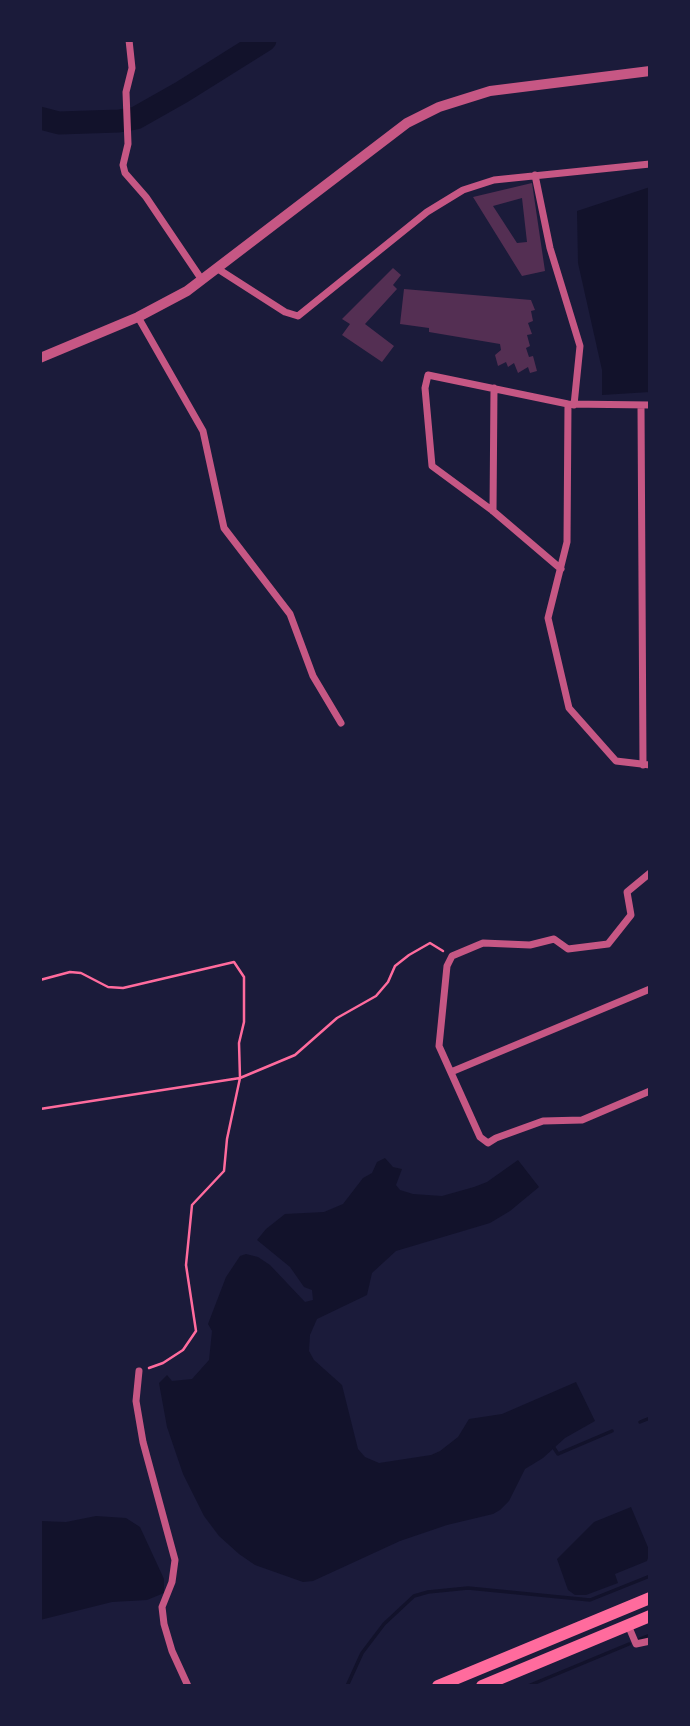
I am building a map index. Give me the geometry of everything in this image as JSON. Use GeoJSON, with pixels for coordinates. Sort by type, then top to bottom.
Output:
{"type":"FeatureCollection","features":[{"type":"Feature","properties":{"kind":"main road"},"geometry":{"type":"LineString","coordinates":[[438,1686],[650,1598]]}},
{"type":"Feature","properties":{"kind":"main road"},"geometry":{"type":"LineString","coordinates":[[482,1686],[650,1616]]}},
{"type":"Feature","properties":{"kind":"street"},"geometry":{"type":"LineString","coordinates":[[130,40],[132,68],[126,92],[128,144],[123,165],[125,173],[146,197],[202,280]]}},
{"type":"Feature","properties":{"kind":"street"},"geometry":{"type":"LineString","coordinates":[[40,358],[138,317],[202,280],[407,123],[439,107],[490,91],[650,71]]}},
{"type":"Feature","properties":{"kind":"street"},"geometry":{"type":"LineString","coordinates":[[218,269],[285,312],[298,316],[436,206],[463,190],[494,180],[650,164]]}},
{"type":"Feature","properties":{"kind":"street"},"geometry":{"type":"LineString","coordinates":[[535,176],[550,248],[580,346],[571,405],[568,520],[561,569],[548,618],[569,708],[616,761],[646,765],[646,405],[571,405],[428,375],[425,388],[432,466],[493,512],[561,569]]}},
{"type":"Feature","properties":{"kind":"street"},"geometry":{"type":"LineString","coordinates":[[138,317],[203,431],[224,528],[290,614],[313,676],[341,723]]}},
{"type":"Feature","properties":{"kind":"street"},"geometry":{"type":"LineString","coordinates":[[493,512],[494,388]]}},
{"type":"Feature","properties":{"kind":"street"},"geometry":{"type":"LineString","coordinates":[[650,873],[627,892],[631,915],[608,944],[568,949],[554,939],[530,945],[483,943],[452,956],[447,965],[439,1046],[480,1137],[488,1143],[543,1121],[582,1120],[650,1091]]}},
{"type":"Feature","properties":{"kind":"street"},"geometry":{"type":"LineString","coordinates":[[451,1072],[650,989]]}},
{"type":"Feature","properties":{"kind":"street"},"geometry":{"type":"LineString","coordinates":[[139,1371],[136,1401],[143,1442],[175,1560],[172,1582],[162,1607],[164,1625],[188,1686]]}},
{"type":"Feature","properties":{"kind":"street"},"geometry":{"type":"LineString","coordinates":[[628,1625],[636,1644],[650,1641]]}},
{"type":"Feature","properties":{"kind":"path"},"geometry":{"type":"LineString","coordinates":[[40,1109],[240,1078],[295,1055],[337,1018],[376,996],[388,982],[395,966],[430,943],[452,956]]}},
{"type":"Feature","properties":{"kind":"path"},"geometry":{"type":"LineString","coordinates":[[40,980],[70,972],[82,973],[108,987],[123,988],[234,962],[244,977],[244,1022],[239,1043],[240,1078],[227,1139],[224,1171],[192,1205],[186,1265],[196,1331],[183,1350],[163,1363],[139,1371]]}},
{"type":"Feature","properties":{"kind":"shaded area"},"geometry":{"type":"Polygon","coordinates":[[[650,187],[650,392],[602,395],[602,370],[578,263],[577,211],[650,187]]]}},
{"type":"Feature","properties":{"kind":"shaded area"},"geometry":{"type":"Polygon","coordinates":[[[385,1158],[393,1167],[402,1169],[396,1185],[400,1190],[413,1194],[442,1196],[474,1187],[487,1182],[518,1160],[539,1187],[510,1211],[490,1223],[396,1251],[372,1273],[367,1295],[317,1319],[310,1335],[309,1351],[314,1360],[342,1385],[358,1449],[365,1457],[379,1463],[431,1455],[458,1437],[469,1419],[502,1414],[576,1382],[595,1421],[565,1438],[543,1458],[525,1469],[509,1501],[493,1514],[447,1525],[400,1541],[313,1581],[303,1582],[255,1565],[219,1536],[204,1516],[183,1474],[167,1427],[159,1383],[167,1375],[172,1381],[192,1379],[209,1360],[212,1331],[208,1324],[226,1277],[240,1256],[246,1254],[258,1257],[270,1265],[305,1302],[313,1300],[312,1290],[304,1287],[290,1267],[257,1240],[285,1214],[324,1212],[343,1204],[363,1178],[372,1173],[377,1162],[385,1158]]]}},
{"type":"Feature","properties":{"kind":"shaded area"},"geometry":{"type":"Polygon","coordinates":[[[631,1507],[650,1552],[647,1561],[615,1574],[618,1583],[586,1595],[575,1595],[568,1590],[557,1559],[594,1522],[631,1507]]]}},
{"type":"Feature","properties":{"kind":"shaded area"},"geometry":{"type":"Polygon","coordinates":[[[96,1516],[126,1518],[140,1527],[164,1579],[164,1593],[147,1600],[112,1602],[40,1620],[40,1521],[66,1522],[96,1516]]]}},
{"type":"Feature","properties":{"kind":"building"},"geometry":{"type":"Polygon","coordinates":[[[532,183],[545,271],[522,276],[473,197],[532,183]],[[522,198],[493,206],[517,243],[527,242],[522,198]]]}},
{"type":"Feature","properties":{"kind":"building"},"geometry":{"type":"Polygon","coordinates":[[[393,268],[401,275],[393,285],[397,289],[365,324],[394,346],[382,362],[342,335],[350,324],[342,319],[393,268]]]}},
{"type":"Feature","properties":{"kind":"building"},"geometry":{"type":"Polygon","coordinates":[[[404,289],[531,300],[535,310],[531,311],[533,321],[528,323],[532,334],[527,335],[530,346],[526,348],[529,357],[533,356],[537,371],[530,373],[528,367],[518,373],[514,363],[508,367],[506,362],[498,366],[495,355],[501,350],[500,344],[429,332],[429,328],[400,324],[404,289]]]}},
{"type":"Feature","properties":{"kind":"waterway"},"geometry":{"type":"LineString","coordinates":[[40,118],[59,123],[136,118],[265,40]]}},
{"type":"Feature","properties":{"kind":"waterway"},"geometry":{"type":"LineString","coordinates":[[640,1422],[650,1418]]}},
{"type":"Feature","properties":{"kind":"waterway"},"geometry":{"type":"LineString","coordinates":[[554,1448],[558,1454],[612,1431]]}},
{"type":"Feature","properties":{"kind":"waterway"},"geometry":{"type":"LineString","coordinates":[[347,1686],[362,1653],[384,1624],[414,1596],[468,1588],[590,1600],[650,1576]]}},
{"type":"Feature","properties":{"kind":"waterway"},"geometry":{"type":"LineString","coordinates":[[640,1639],[650,1635]]}},
{"type":"Feature","properties":{"kind":"waterway"},"geometry":{"type":"LineString","coordinates":[[528,1686],[629,1644]]}}]}
